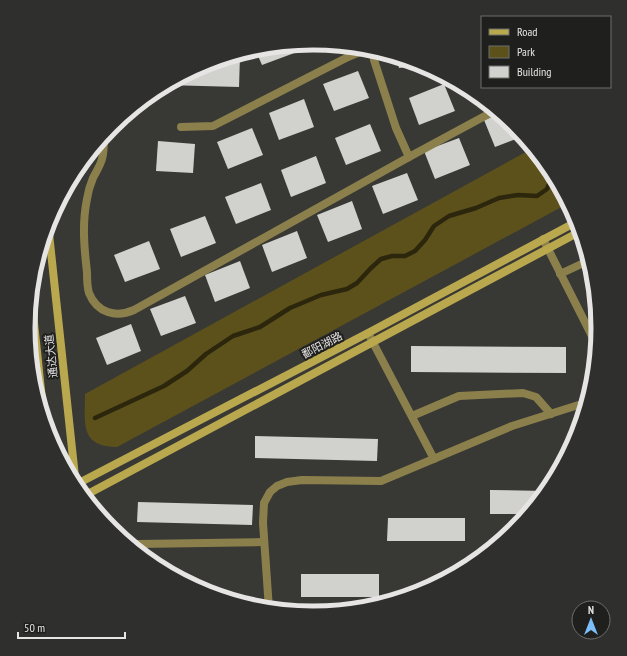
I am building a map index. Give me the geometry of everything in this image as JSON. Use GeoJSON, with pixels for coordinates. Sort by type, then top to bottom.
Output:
{"type":"FeatureCollection","features":[{"type":"Feature","properties":{"kind":"street"},"geometry":{"type":"LineString","coordinates":[[181,127],[213,126],[357,53]]}},
{"type":"Feature","properties":{"kind":"street"},"geometry":{"type":"LineString","coordinates":[[374,56],[393,120],[409,157]]}},
{"type":"Feature","properties":{"kind":"street"},"geometry":{"type":"LineString","coordinates":[[102,146],[103,158],[92,179],[84,221],[84,247],[89,292],[99,306],[106,312],[124,314],[134,310],[490,113]]}},
{"type":"Feature","properties":{"kind":"street","name":"鄱阳湖路"},"geometry":{"type":"LineString","coordinates":[[82,483],[572,224]]}},
{"type":"Feature","properties":{"kind":"street","name":"鄱阳湖路"},"geometry":{"type":"LineString","coordinates":[[89,493],[576,234]]}},
{"type":"Feature","properties":{"kind":"street","name":"通达大道"},"geometry":{"type":"LineString","coordinates":[[50,239],[74,471]]}},
{"type":"Feature","properties":{"kind":"street"},"geometry":{"type":"LineString","coordinates":[[543,239],[592,335]]}},
{"type":"Feature","properties":{"kind":"street"},"geometry":{"type":"LineString","coordinates":[[560,274],[584,263]]}},
{"type":"Feature","properties":{"kind":"street"},"geometry":{"type":"LineString","coordinates":[[368,333],[434,459]]}},
{"type":"Feature","properties":{"kind":"street","name":"通达大道"},"geometry":{"type":"LineString","coordinates":[[36,338],[40,383]]}},
{"type":"Feature","properties":{"kind":"street"},"geometry":{"type":"LineString","coordinates":[[412,416],[459,396],[523,393],[536,397],[551,414]]}},
{"type":"Feature","properties":{"kind":"street"},"geometry":{"type":"LineString","coordinates":[[269,603],[263,523],[264,504],[270,492],[277,486],[287,482],[302,480],[381,481],[512,426],[582,404]]}},
{"type":"Feature","properties":{"kind":"street"},"geometry":{"type":"LineString","coordinates":[[138,544],[264,542]]}},
{"type":"Feature","properties":{"kind":"green space"},"geometry":{"type":"Polygon","coordinates":[[[528,151],[545,173],[563,206],[117,447],[105,446],[96,443],[90,438],[85,423],[85,394],[528,151]]]}},
{"type":"Feature","properties":{"kind":"building"},"geometry":{"type":"Polygon","coordinates":[[[296,50],[297,52],[262,65],[258,55],[296,50]]]}},
{"type":"Feature","properties":{"kind":"building"},"geometry":{"type":"Polygon","coordinates":[[[240,59],[239,87],[177,85],[190,78],[240,59]]]}},
{"type":"Feature","properties":{"kind":"building"},"geometry":{"type":"Polygon","coordinates":[[[398,63],[410,67],[399,68],[398,63]]]}},
{"type":"Feature","properties":{"kind":"building"},"geometry":{"type":"Polygon","coordinates":[[[358,71],[369,98],[334,111],[323,84],[358,71]]]}},
{"type":"Feature","properties":{"kind":"building"},"geometry":{"type":"Polygon","coordinates":[[[444,84],[455,111],[419,125],[409,98],[444,84]]]}},
{"type":"Feature","properties":{"kind":"building"},"geometry":{"type":"Polygon","coordinates":[[[304,99],[314,127],[279,140],[269,113],[304,99]]]}},
{"type":"Feature","properties":{"kind":"building"},"geometry":{"type":"Polygon","coordinates":[[[494,116],[517,138],[495,147],[484,120],[494,116]]]}},
{"type":"Feature","properties":{"kind":"building"},"geometry":{"type":"Polygon","coordinates":[[[370,124],[381,151],[346,165],[335,138],[370,124]]]}},
{"type":"Feature","properties":{"kind":"building"},"geometry":{"type":"Polygon","coordinates":[[[252,128],[263,155],[228,169],[217,142],[252,128]]]}},
{"type":"Feature","properties":{"kind":"building"},"geometry":{"type":"Polygon","coordinates":[[[459,138],[470,165],[435,179],[424,151],[459,138]]]}},
{"type":"Feature","properties":{"kind":"building"},"geometry":{"type":"Polygon","coordinates":[[[158,141],[195,144],[193,173],[156,171],[158,141]]]}},
{"type":"Feature","properties":{"kind":"building"},"geometry":{"type":"Polygon","coordinates":[[[316,156],[326,183],[291,197],[281,170],[316,156]]]}},
{"type":"Feature","properties":{"kind":"building"},"geometry":{"type":"Polygon","coordinates":[[[407,173],[418,200],[383,214],[372,186],[407,173]]]}},
{"type":"Feature","properties":{"kind":"building"},"geometry":{"type":"Polygon","coordinates":[[[261,183],[271,210],[236,224],[225,197],[261,183]]]}},
{"type":"Feature","properties":{"kind":"building"},"geometry":{"type":"Polygon","coordinates":[[[352,201],[362,229],[328,242],[317,215],[352,201]]]}},
{"type":"Feature","properties":{"kind":"building"},"geometry":{"type":"Polygon","coordinates":[[[205,216],[216,243],[181,257],[170,229],[205,216]]]}},
{"type":"Feature","properties":{"kind":"building"},"geometry":{"type":"Polygon","coordinates":[[[297,231],[307,258],[272,272],[262,245],[297,231]]]}},
{"type":"Feature","properties":{"kind":"building"},"geometry":{"type":"Polygon","coordinates":[[[149,241],[160,269],[125,282],[114,255],[149,241]]]}},
{"type":"Feature","properties":{"kind":"building"},"geometry":{"type":"Polygon","coordinates":[[[240,261],[250,288],[215,302],[205,275],[240,261]]]}},
{"type":"Feature","properties":{"kind":"building"},"geometry":{"type":"Polygon","coordinates":[[[185,296],[196,323],[161,336],[150,309],[185,296]]]}},
{"type":"Feature","properties":{"kind":"building"},"geometry":{"type":"Polygon","coordinates":[[[131,324],[141,351],[107,365],[96,338],[131,324]]]}},
{"type":"Feature","properties":{"kind":"building"},"geometry":{"type":"Polygon","coordinates":[[[411,346],[566,347],[566,373],[411,372],[411,346]]]}},
{"type":"Feature","properties":{"kind":"building"},"geometry":{"type":"Polygon","coordinates":[[[255,436],[378,439],[377,461],[255,458],[255,436]]]}},
{"type":"Feature","properties":{"kind":"building"},"geometry":{"type":"Polygon","coordinates":[[[490,490],[539,491],[521,514],[490,514],[490,490]]]}},
{"type":"Feature","properties":{"kind":"building"},"geometry":{"type":"Polygon","coordinates":[[[138,502],[253,505],[252,525],[137,522],[138,502]]]}},
{"type":"Feature","properties":{"kind":"building"},"geometry":{"type":"Polygon","coordinates":[[[388,518],[465,518],[465,541],[387,541],[388,518]]]}},
{"type":"Feature","properties":{"kind":"building"},"geometry":{"type":"Polygon","coordinates":[[[301,574],[379,574],[379,597],[301,597],[301,574]]]}},
{"type":"Feature","properties":{"kind":"waterway"},"geometry":{"type":"LineString","coordinates":[[95,418],[164,386],[187,371],[206,354],[233,336],[260,327],[290,308],[321,295],[347,289],[357,283],[381,259],[392,256],[405,256],[415,251],[425,240],[434,226],[449,216],[476,208],[499,198],[518,195],[537,196],[547,189],[550,181]]}}]}
